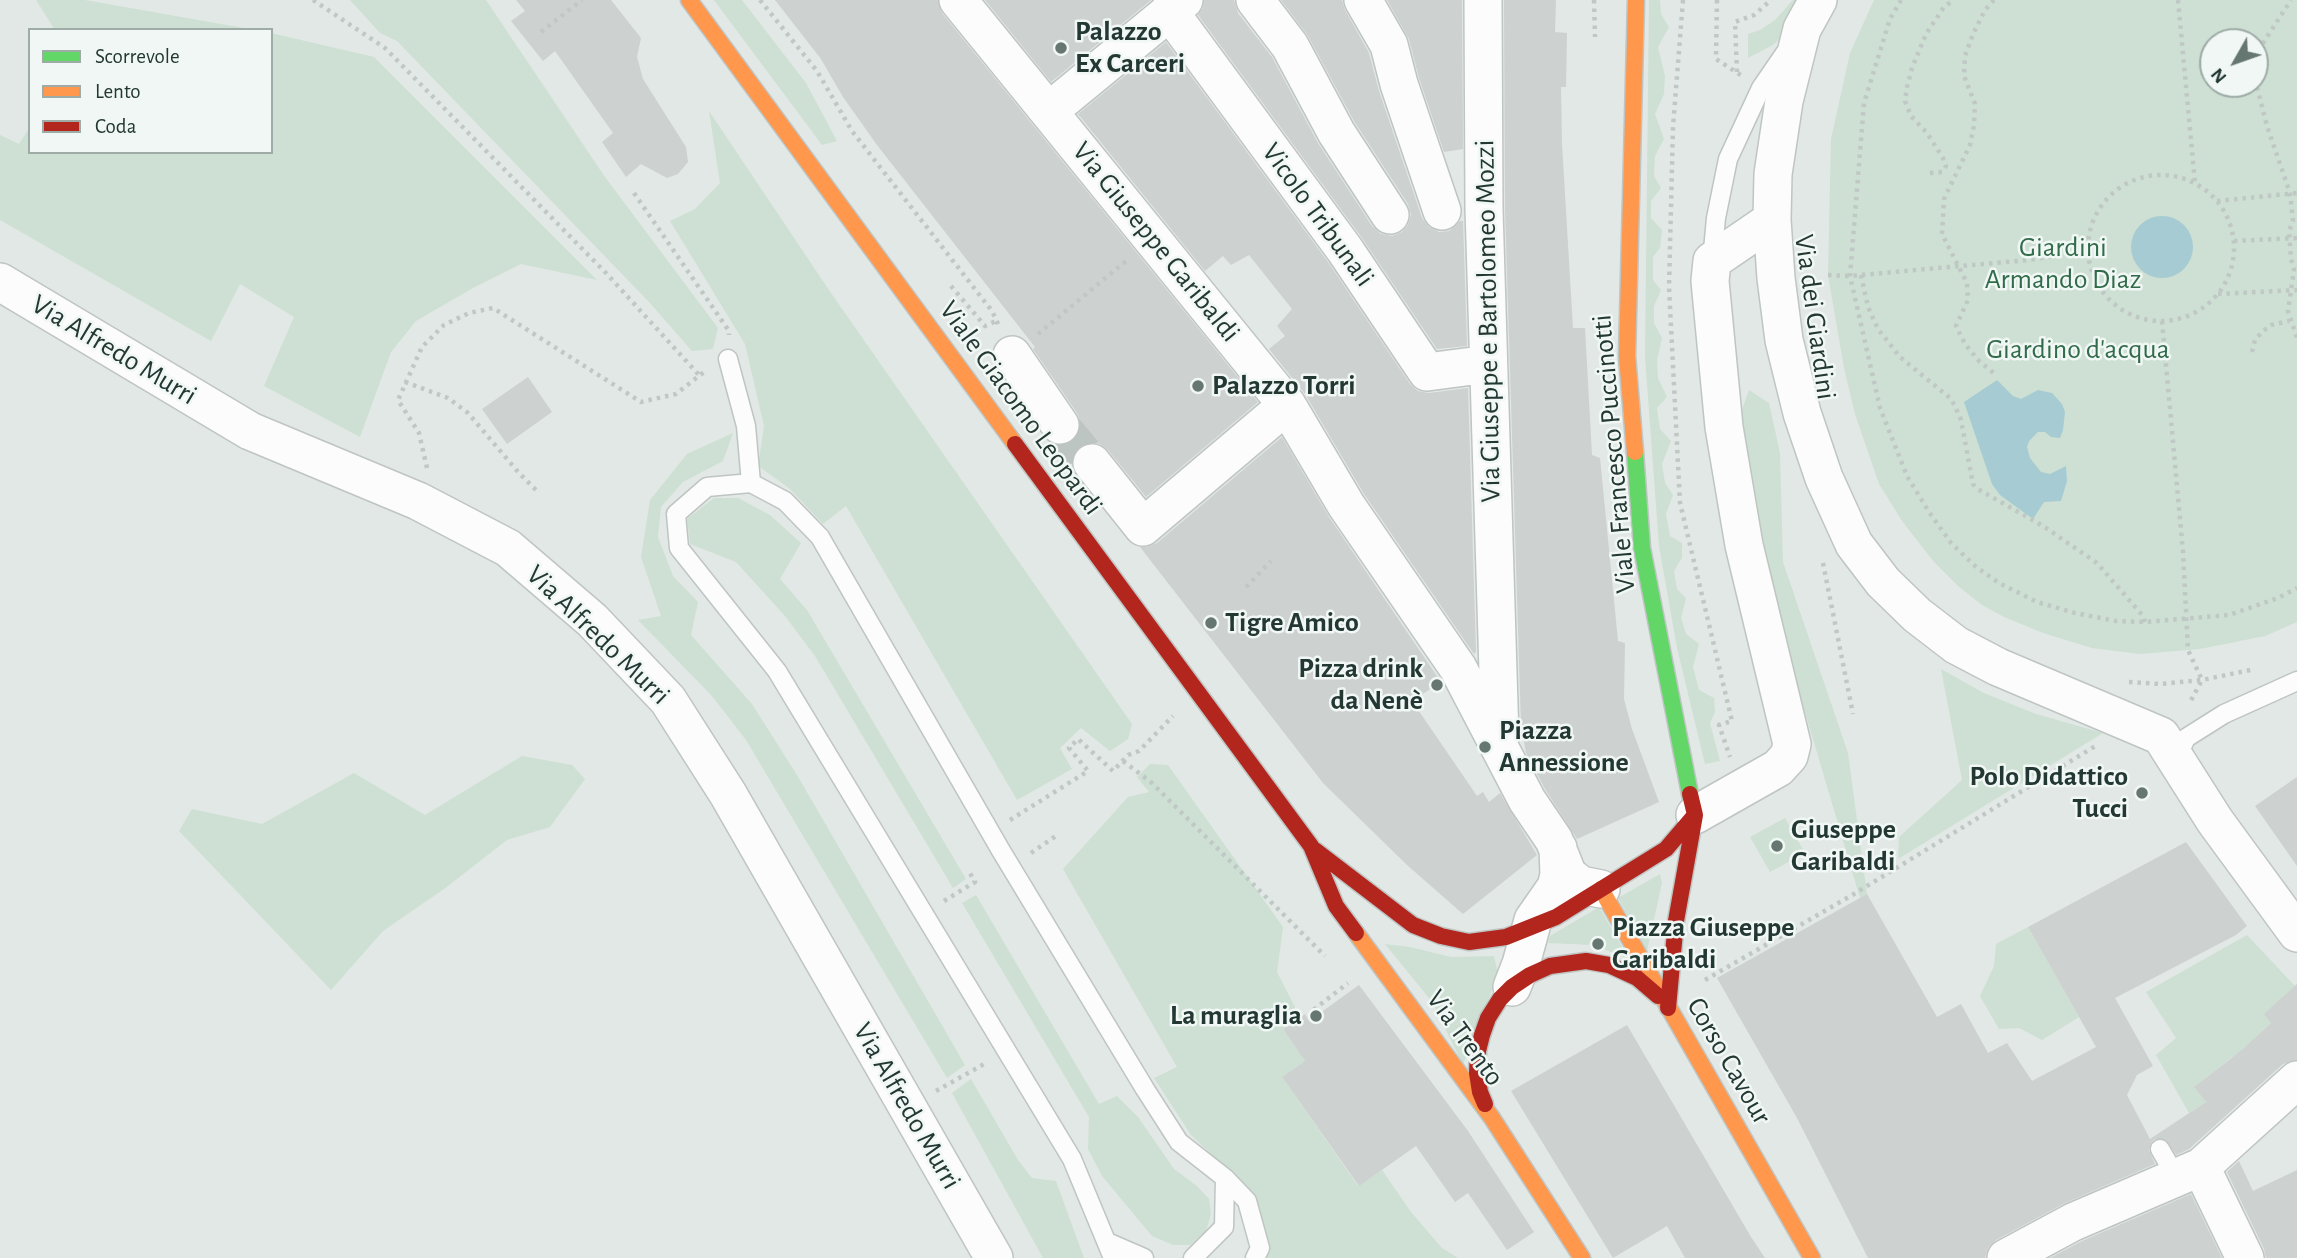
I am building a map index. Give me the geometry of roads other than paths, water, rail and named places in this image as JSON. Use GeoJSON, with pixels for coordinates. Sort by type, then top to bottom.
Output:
{"type":"FeatureCollection","features":[{"type":"Feature","properties":{"kind":"main road","name":"Viale Giacomo Leopardi"},"geometry":{"type":"LineString","coordinates":[[689,0],[1311,846]]}},
{"type":"Feature","properties":{"kind":"main road","name":"Viale Francesco Puccinotti"},"geometry":{"type":"LineString","coordinates":[[1636,0],[1627,356],[1642,548],[1684,772],[1695,815]]}},
{"type":"Feature","properties":{"kind":"main road"},"geometry":{"type":"LineString","coordinates":[[1311,846],[1413,925],[1441,936],[1469,942],[1506,937],[1556,917],[1666,849],[1695,815]]}},
{"type":"Feature","properties":{"kind":"main road"},"geometry":{"type":"LineString","coordinates":[[1668,1008],[1676,921],[1695,815]]}},
{"type":"Feature","properties":{"kind":"main road","name":"Via Trento"},"geometry":{"type":"LineString","coordinates":[[1311,846],[1336,906],[1492,1118],[1582,1258]]}},
{"type":"Feature","properties":{"kind":"main road","name":"Corso Cavour"},"geometry":{"type":"LineString","coordinates":[[1601,889],[1812,1258]]}},
{"type":"Feature","properties":{"kind":"main road"},"geometry":{"type":"LineString","coordinates":[[1492,1118],[1480,1092],[1478,1051],[1488,1018],[1500,999],[1530,975],[1550,966],[1586,961],[1609,965],[1637,978],[1668,1008]]}},
{"type":"Feature","properties":{"kind":"street","name":"Via Giuseppe Garibaldi"},"geometry":{"type":"LineString","coordinates":[[958,0],[1054,107],[1154,239],[1287,405],[1346,505],[1458,668],[1500,750]]}},
{"type":"Feature","properties":{"kind":"street"},"geometry":{"type":"LineString","coordinates":[[1255,0],[1290,46],[1336,132],[1390,215]]}},
{"type":"Feature","properties":{"kind":"street"},"geometry":{"type":"LineString","coordinates":[[1363,0],[1389,45],[1399,84],[1442,211]]}},
{"type":"Feature","properties":{"kind":"street","name":"Via Giuseppe e Bartolomeo Mozzi"},"geometry":{"type":"LineString","coordinates":[[1483,0],[1484,209],[1500,750]]}},
{"type":"Feature","properties":{"kind":"street"},"geometry":{"type":"LineString","coordinates":[[1054,107],[1177,6]]}},
{"type":"Feature","properties":{"kind":"street","name":"Vicolo Tribunali"},"geometry":{"type":"LineString","coordinates":[[1177,6],[1427,372],[1488,365]]}},
{"type":"Feature","properties":{"kind":"street","name":"Via dei Giardini"},"geometry":{"type":"LineString","coordinates":[[1810,14],[1784,101],[1776,149],[1772,220],[1776,278],[1784,340],[1799,401],[1824,478],[1854,544],[1883,582],[1917,615],[1956,645],[2168,748]]}},
{"type":"Feature","properties":{"kind":"street"},"geometry":{"type":"LineString","coordinates":[[1345,250],[1390,215],[1484,209]]}},
{"type":"Feature","properties":{"kind":"street","name":"Via dei Giardini"},"geometry":{"type":"LineString","coordinates":[[1712,261],[1772,220]]}},
{"type":"Feature","properties":{"kind":"street"},"geometry":{"type":"LineString","coordinates":[[1695,815],[1778,768],[1789,756],[1792,744],[1744,545],[1724,427],[1710,281],[1712,261]]}},
{"type":"Feature","properties":{"kind":"street","name":"Via Alfredo Murri"},"geometry":{"type":"LineString","coordinates":[[0,282],[250,431],[418,501],[508,548],[592,621],[668,700],[735,806],[994,1258]]}},
{"type":"Feature","properties":{"kind":"street"},"geometry":{"type":"LineString","coordinates":[[1012,355],[1060,425]]}},
{"type":"Feature","properties":{"kind":"street"},"geometry":{"type":"LineString","coordinates":[[1092,463],[1143,527],[1287,405]]}},
{"type":"Feature","properties":{"kind":"street"},"geometry":{"type":"LineString","coordinates":[[2168,748],[2215,821],[2297,933]]}},
{"type":"Feature","properties":{"kind":"street"},"geometry":{"type":"LineString","coordinates":[[1500,750],[1527,800],[1558,847],[1582,861],[1593,873],[1601,889]]}},
{"type":"Feature","properties":{"kind":"street"},"geometry":{"type":"LineString","coordinates":[[1512,987],[1521,964],[1528,930],[1556,887],[1559,875],[1558,847]]}},
{"type":"Feature","properties":{"kind":"street"},"geometry":{"type":"LineString","coordinates":[[2006,1258],[2179,1164],[2297,1080]]}},
{"type":"Feature","properties":{"kind":"street"},"geometry":{"type":"LineString","coordinates":[[2179,1164],[2245,1258]]}},
{"type":"Feature","properties":{"kind":"lane"},"geometry":{"type":"LineString","coordinates":[[1712,261],[1716,219],[1728,159],[1761,88],[1810,14]]}},
{"type":"Feature","properties":{"kind":"lane"},"geometry":{"type":"LineString","coordinates":[[728,359],[747,426],[751,483]]}},
{"type":"Feature","properties":{"kind":"lane"},"geometry":{"type":"LineString","coordinates":[[1144,1258],[1110,1250],[1072,1159],[777,671],[680,548],[676,514],[707,487],[751,483],[785,502],[820,537],[1000,849],[1145,1089],[1180,1142],[1225,1178],[1247,1201],[1260,1248],[1255,1258]]}},
{"type":"Feature","properties":{"kind":"lane"},"geometry":{"type":"LineString","coordinates":[[2168,748],[2224,714],[2297,681]]}},
{"type":"Feature","properties":{"kind":"lane"},"geometry":{"type":"LineString","coordinates":[[1193,1258],[1224,1227],[1225,1178]]}},
{"type":"Feature","properties":{"kind":"water"},"geometry":{"type":"Polygon","coordinates":[[[2156,216],[2168,216],[2184,225],[2191,235],[2191,259],[2184,269],[2168,278],[2156,278],[2145,273],[2136,264],[2131,253],[2131,241],[2136,230],[2145,221],[2156,216]]]}},
{"type":"Feature","properties":{"kind":"water"},"geometry":{"type":"Polygon","coordinates":[[[1997,380],[2013,396],[2021,399],[2038,390],[2052,393],[2065,412],[2060,438],[2038,432],[2027,447],[2030,458],[2041,472],[2050,474],[2066,466],[2067,481],[2061,501],[2044,502],[2033,519],[2000,495],[1992,484],[1964,402],[1997,380]]]}},
{"type":"Feature","properties":{"kind":"tunnel"},"geometry":{"type":"LineString","coordinates":[[1060,425],[1092,463]]}},
{"type":"Feature","properties":{"kind":"place","name":"Palazzo Ex Carceri"},"geometry":{"type":"Point","coordinates":[1061,48]}},
{"type":"Feature","properties":{"kind":"place","name":"Palazzo Torri"},"geometry":{"type":"Point","coordinates":[1198,386]}},
{"type":"Feature","properties":{"kind":"place","name":"Tigre Amico"},"geometry":{"type":"Point","coordinates":[1211,623]}},
{"type":"Feature","properties":{"kind":"place","name":"Pizza drink da Nenè"},"geometry":{"type":"Point","coordinates":[1437,685]}},
{"type":"Feature","properties":{"kind":"place","name":"Piazza Annessione"},"geometry":{"type":"Point","coordinates":[1485,747]}},
{"type":"Feature","properties":{"kind":"place","name":"Polo Didattico Tucci"},"geometry":{"type":"Point","coordinates":[2142,793]}},
{"type":"Feature","properties":{"kind":"place","name":"Giuseppe Garibaldi"},"geometry":{"type":"Point","coordinates":[1777,846]}},
{"type":"Feature","properties":{"kind":"place","name":"Piazza Giuseppe Garibaldi"},"geometry":{"type":"Point","coordinates":[1598,944]}},
{"type":"Feature","properties":{"kind":"place","name":"La muraglia"},"geometry":{"type":"Point","coordinates":[1316,1016]}},
{"type":"Feature","properties":{"kind":"park label","name":"Giardini Armando Diaz"},"geometry":{"type":"Point","coordinates":[2063,264]}},
{"type":"Feature","properties":{"kind":"park label","name":"Giardino d'acqua"},"geometry":{"type":"Point","coordinates":[2078,350]}}]}
